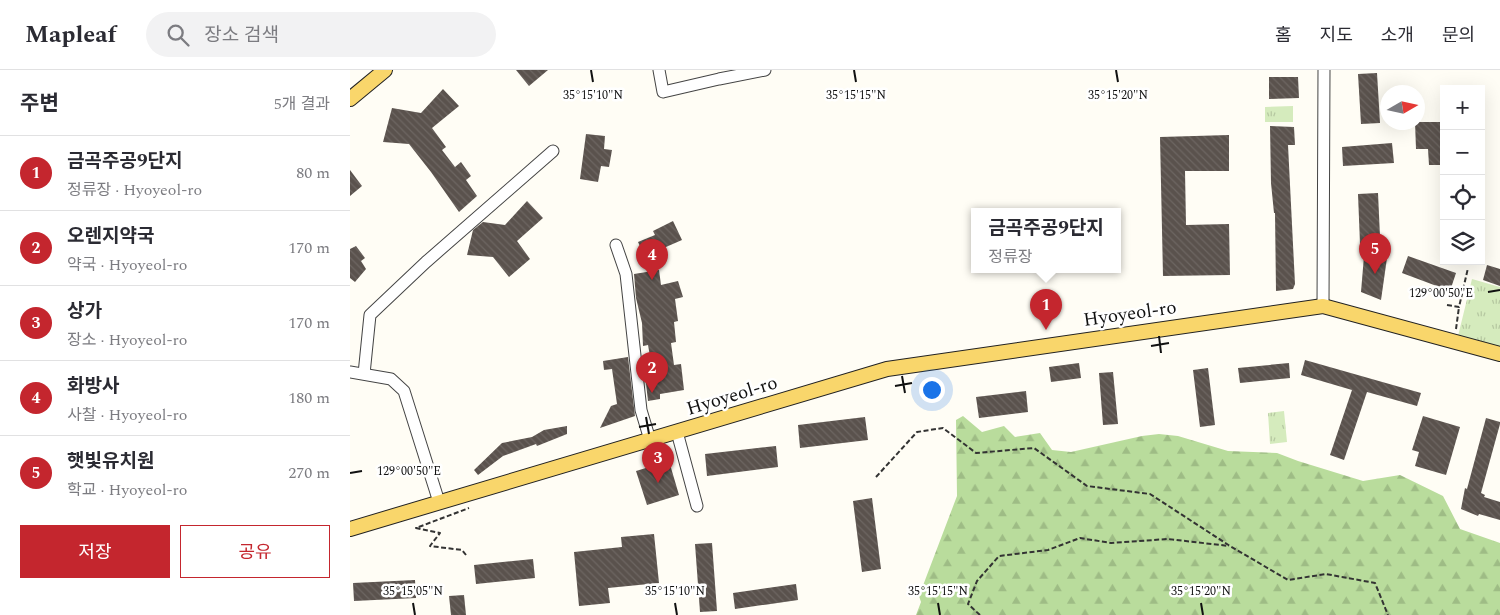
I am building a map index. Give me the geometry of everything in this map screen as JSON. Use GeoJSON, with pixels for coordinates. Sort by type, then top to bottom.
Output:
{"type":"FeatureCollection","features":[{"type":"Feature","properties":{"kind":"main road"},"geometry":{"type":"LineString","coordinates":[[350,100],[385,70]]}},
{"type":"Feature","properties":{"kind":"main road","name":"Hyoyeol-ro"},"geometry":{"type":"LineString","coordinates":[[350,529],[887,369],[1323,306],[1500,354]]}},
{"type":"Feature","properties":{"kind":"street"},"geometry":{"type":"LineString","coordinates":[[658,70],[663,92],[765,70]]}},
{"type":"Feature","properties":{"kind":"street"},"geometry":{"type":"LineString","coordinates":[[1323,306],[1324,70]]}},
{"type":"Feature","properties":{"kind":"street"},"geometry":{"type":"LineString","coordinates":[[364,374],[370,316],[426,262],[553,151]]}},
{"type":"Feature","properties":{"kind":"street"},"geometry":{"type":"LineString","coordinates":[[616,245],[626,274],[641,410],[650,440]]}},
{"type":"Feature","properties":{"kind":"street"},"geometry":{"type":"LineString","coordinates":[[350,372],[391,379],[404,391],[439,502]]}},
{"type":"Feature","properties":{"kind":"street"},"geometry":{"type":"LineString","coordinates":[[677,432],[697,506]]}},
{"type":"Feature","properties":{"kind":"path"},"geometry":{"type":"LineString","coordinates":[[1453,341],[1468,268]]}},
{"type":"Feature","properties":{"kind":"path"},"geometry":{"type":"LineString","coordinates":[[1447,305],[1459,307]]}},
{"type":"Feature","properties":{"kind":"path"},"geometry":{"type":"LineString","coordinates":[[876,477],[917,432],[943,428],[976,453],[1034,448],[1086,486],[1150,494],[1230,546],[1288,580],[1326,574],[1375,583],[1388,615]]}},
{"type":"Feature","properties":{"kind":"path"},"geometry":{"type":"LineString","coordinates":[[466,555],[462,550],[430,546],[440,533],[416,528],[474,506]]}},
{"type":"Feature","properties":{"kind":"path"},"geometry":{"type":"LineString","coordinates":[[980,615],[968,604],[977,581],[1000,556],[1048,550],[1080,538],[1111,544],[1168,539],[1230,546]]}},
{"type":"Feature","properties":{"kind":"green space"},"geometry":{"type":"Polygon","coordinates":[[[1293,106],[1293,122],[1265,122],[1265,107],[1293,106]]]}},
{"type":"Feature","properties":{"kind":"green space"},"geometry":{"type":"Polygon","coordinates":[[[1472,279],[1500,287],[1500,348],[1458,336],[1472,279]]]}},
{"type":"Feature","properties":{"kind":"green space"},"geometry":{"type":"Polygon","coordinates":[[[1284,411],[1287,442],[1270,444],[1268,413],[1284,411]]]}},
{"type":"Feature","properties":{"kind":"green space"},"geometry":{"type":"Polygon","coordinates":[[[963,416],[982,432],[1004,426],[1015,437],[1040,433],[1052,450],[1071,452],[1159,434],[1178,436],[1228,451],[1277,453],[1363,481],[1400,475],[1443,496],[1460,529],[1500,543],[1500,615],[916,615],[921,602],[919,596],[957,496],[956,420],[963,416]]]}},
{"type":"Feature","properties":{"kind":"building"},"geometry":{"type":"Polygon","coordinates":[[[516,70],[548,70],[529,86],[516,70]]]}},
{"type":"Feature","properties":{"kind":"building"},"geometry":{"type":"Polygon","coordinates":[[[1377,73],[1380,123],[1361,124],[1358,74],[1377,73]]]}},
{"type":"Feature","properties":{"kind":"building"},"geometry":{"type":"Polygon","coordinates":[[[1269,77],[1298,77],[1299,98],[1269,99],[1269,77]]]}},
{"type":"Feature","properties":{"kind":"building"},"geometry":{"type":"Polygon","coordinates":[[[443,89],[459,106],[432,128],[446,147],[442,150],[455,167],[461,162],[471,176],[466,180],[477,196],[459,212],[409,144],[383,142],[392,108],[421,113],[443,89]]]}},
{"type":"Feature","properties":{"kind":"building"},"geometry":{"type":"Polygon","coordinates":[[[1425,122],[1440,122],[1440,165],[1429,165],[1428,149],[1416,149],[1415,130],[1425,130],[1425,122]]]}},
{"type":"Feature","properties":{"kind":"building"},"geometry":{"type":"Polygon","coordinates":[[[1270,126],[1294,127],[1295,145],[1288,145],[1295,284],[1293,289],[1276,291],[1275,213],[1271,183],[1270,126]]]}},
{"type":"Feature","properties":{"kind":"building"},"geometry":{"type":"Polygon","coordinates":[[[586,134],[605,136],[604,149],[612,150],[609,167],[601,166],[598,182],[580,179],[586,134]]]}},
{"type":"Feature","properties":{"kind":"building"},"geometry":{"type":"Polygon","coordinates":[[[1229,135],[1229,171],[1185,171],[1186,225],[1229,224],[1230,275],[1163,276],[1160,137],[1229,135]]]}},
{"type":"Feature","properties":{"kind":"building"},"geometry":{"type":"Polygon","coordinates":[[[1392,143],[1394,163],[1343,166],[1342,147],[1392,143]]]}},
{"type":"Feature","properties":{"kind":"building"},"geometry":{"type":"Polygon","coordinates":[[[350,170],[362,186],[350,196],[350,170]]]}},
{"type":"Feature","properties":{"kind":"building"},"geometry":{"type":"Polygon","coordinates":[[[1378,193],[1381,258],[1387,258],[1381,300],[1361,292],[1365,244],[1360,244],[1358,194],[1378,193]]]}},
{"type":"Feature","properties":{"kind":"building"},"geometry":{"type":"Polygon","coordinates":[[[527,201],[543,218],[517,241],[530,259],[509,277],[493,257],[467,255],[473,230],[483,222],[505,225],[527,201]]]}},
{"type":"Feature","properties":{"kind":"building"},"geometry":{"type":"Polygon","coordinates":[[[673,221],[682,240],[659,250],[660,253],[646,259],[638,242],[655,235],[653,231],[673,221]]]}},
{"type":"Feature","properties":{"kind":"building"},"geometry":{"type":"Polygon","coordinates":[[[356,246],[365,258],[361,261],[366,269],[355,282],[350,278],[350,249],[356,246]]]}},
{"type":"Feature","properties":{"kind":"building"},"geometry":{"type":"Polygon","coordinates":[[[1408,256],[1456,273],[1450,291],[1402,273],[1408,256]]]}},
{"type":"Feature","properties":{"kind":"building"},"geometry":{"type":"Polygon","coordinates":[[[1487,265],[1500,269],[1500,286],[1483,280],[1487,265]]]}},
{"type":"Feature","properties":{"kind":"building"},"geometry":{"type":"Polygon","coordinates":[[[659,270],[661,285],[678,281],[683,297],[675,299],[678,321],[674,322],[676,342],[671,343],[674,365],[681,364],[684,390],[660,394],[660,399],[648,401],[645,374],[653,373],[648,345],[643,346],[642,323],[636,298],[634,274],[659,270]]]}},
{"type":"Feature","properties":{"kind":"building"},"geometry":{"type":"Polygon","coordinates":[[[628,357],[635,416],[600,428],[611,406],[617,404],[612,369],[604,370],[603,361],[628,357]]]}},
{"type":"Feature","properties":{"kind":"building"},"geometry":{"type":"Polygon","coordinates":[[[1305,360],[1421,393],[1417,406],[1367,392],[1344,460],[1330,455],[1352,390],[1301,375],[1305,360]]]}},
{"type":"Feature","properties":{"kind":"building"},"geometry":{"type":"Polygon","coordinates":[[[1079,363],[1081,378],[1051,382],[1049,367],[1079,363]]]}},
{"type":"Feature","properties":{"kind":"building"},"geometry":{"type":"Polygon","coordinates":[[[1289,363],[1290,378],[1240,383],[1238,368],[1289,363]]]}},
{"type":"Feature","properties":{"kind":"building"},"geometry":{"type":"Polygon","coordinates":[[[1208,368],[1215,425],[1200,427],[1193,370],[1208,368]]]}},
{"type":"Feature","properties":{"kind":"building"},"geometry":{"type":"Polygon","coordinates":[[[1113,372],[1118,424],[1103,425],[1099,373],[1113,372]]]}},
{"type":"Feature","properties":{"kind":"building"},"geometry":{"type":"Polygon","coordinates":[[[1026,391],[1028,412],[979,418],[976,397],[1026,391]]]}},
{"type":"Feature","properties":{"kind":"building"},"geometry":{"type":"Polygon","coordinates":[[[1423,416],[1460,427],[1446,475],[1415,466],[1419,452],[1412,450],[1423,416]]]}},
{"type":"Feature","properties":{"kind":"building"},"geometry":{"type":"Polygon","coordinates":[[[865,417],[868,440],[800,448],[798,425],[865,417]]]}},
{"type":"Feature","properties":{"kind":"building"},"geometry":{"type":"Polygon","coordinates":[[[1486,418],[1500,422],[1500,424],[1481,493],[1485,495],[1484,497],[1500,502],[1500,520],[1479,514],[1478,516],[1461,509],[1465,488],[1467,489],[1486,418]]]}},
{"type":"Feature","properties":{"kind":"building"},"geometry":{"type":"Polygon","coordinates":[[[567,426],[567,434],[537,446],[536,444],[503,456],[478,475],[474,470],[502,443],[532,437],[544,430],[567,426]]]}},
{"type":"Feature","properties":{"kind":"building"},"geometry":{"type":"Polygon","coordinates":[[[776,446],[778,467],[707,476],[705,454],[776,446]]]}},
{"type":"Feature","properties":{"kind":"building"},"geometry":{"type":"Polygon","coordinates":[[[669,461],[679,495],[647,505],[636,471],[669,461]]]}},
{"type":"Feature","properties":{"kind":"building"},"geometry":{"type":"Polygon","coordinates":[[[872,498],[881,569],[862,572],[853,501],[872,498]]]}},
{"type":"Feature","properties":{"kind":"building"},"geometry":{"type":"Polygon","coordinates":[[[654,534],[659,583],[608,588],[610,603],[579,606],[574,552],[622,547],[621,537],[654,534]]]}},
{"type":"Feature","properties":{"kind":"building"},"geometry":{"type":"Polygon","coordinates":[[[712,543],[717,611],[700,612],[695,544],[712,543]]]}},
{"type":"Feature","properties":{"kind":"building"},"geometry":{"type":"Polygon","coordinates":[[[533,559],[535,578],[476,584],[474,565],[533,559]]]}},
{"type":"Feature","properties":{"kind":"building"},"geometry":{"type":"Polygon","coordinates":[[[415,580],[416,598],[354,601],[353,583],[415,580]]]}},
{"type":"Feature","properties":{"kind":"building"},"geometry":{"type":"Polygon","coordinates":[[[796,584],[798,600],[735,609],[733,593],[796,584]]]}},
{"type":"Feature","properties":{"kind":"building"},"geometry":{"type":"Polygon","coordinates":[[[464,595],[466,615],[451,615],[449,596],[464,595]]]}},
{"type":"Feature","properties":{"kind":"place","name":"햇빛유치원"},"geometry":{"type":"Point","coordinates":[1375,274]}},
{"type":"Feature","properties":{"kind":"place","name":"화방사"},"geometry":{"type":"Point","coordinates":[652,280]}},
{"type":"Feature","properties":{"kind":"place","name":"금곡주공9단지"},"geometry":{"type":"Point","coordinates":[1046,330]}},
{"type":"Feature","properties":{"kind":"place","name":"오렌지약국"},"geometry":{"type":"Point","coordinates":[652,393]}},
{"type":"Feature","properties":{"kind":"place","name":"상가"},"geometry":{"type":"Point","coordinates":[658,483]}}]}
